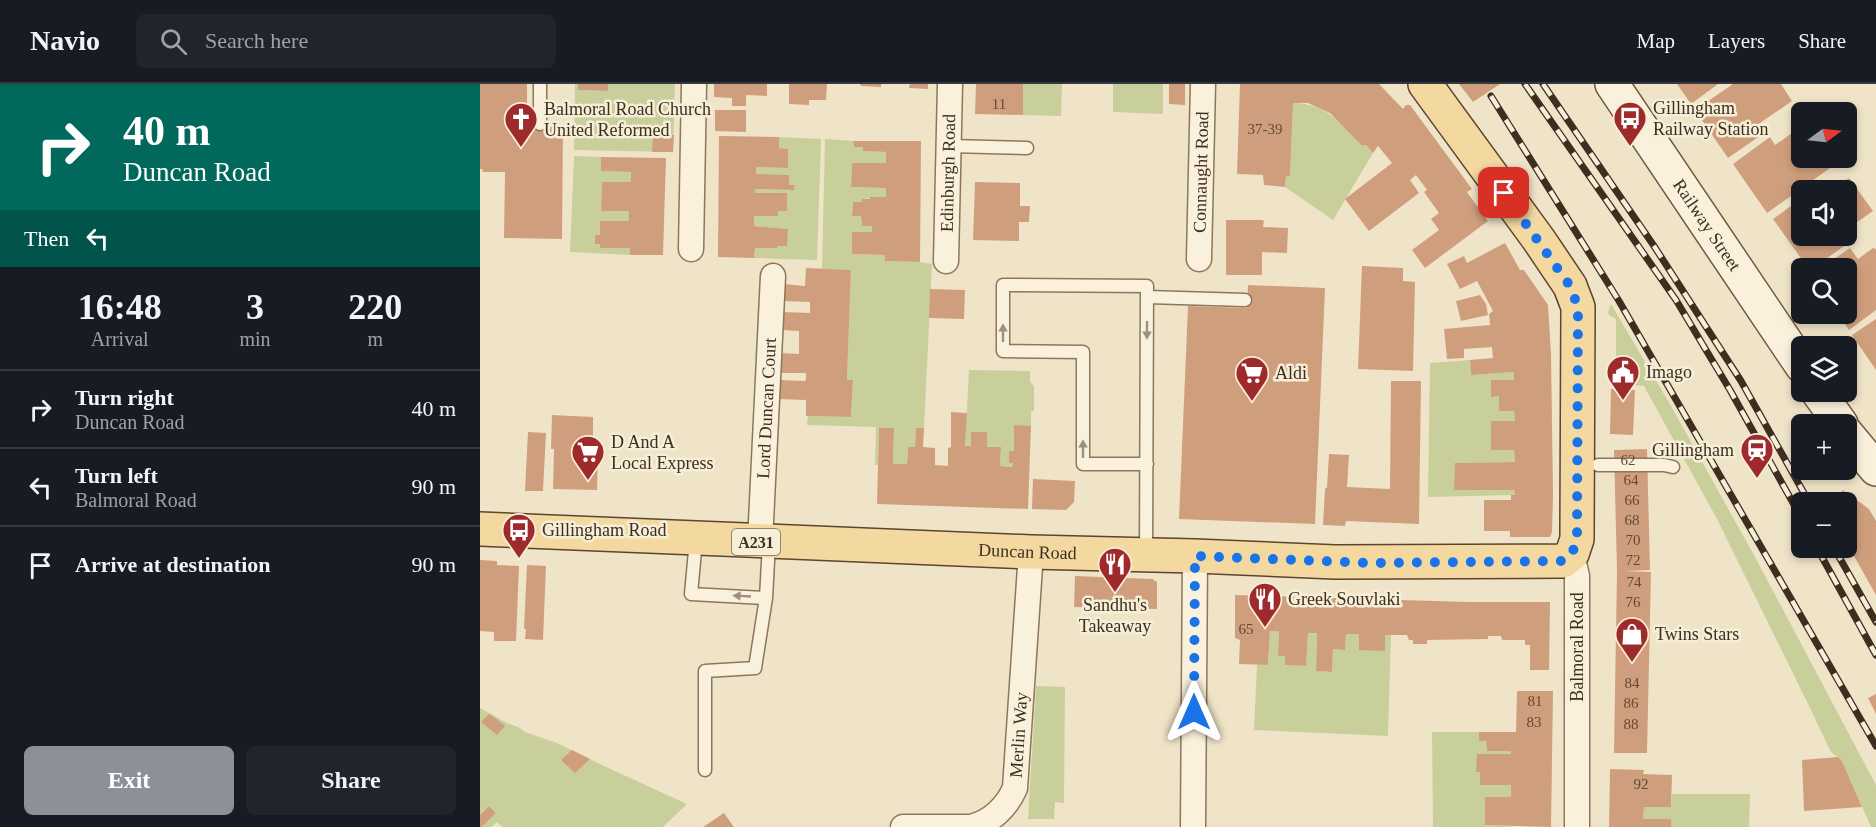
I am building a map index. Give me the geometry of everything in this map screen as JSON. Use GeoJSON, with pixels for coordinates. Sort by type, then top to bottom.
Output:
{"type":"FeatureCollection","features":[{"type":"Feature","properties":{"kind":"main road","name":"Balmoral Road"},"geometry":{"type":"LineString","coordinates":[[1425,84],[1539,240],[1570,286],[1578,307],[1577,539],[1572,554]]}},
{"type":"Feature","properties":{"kind":"main road","name":"Duncan Road"},"geometry":{"type":"LineString","coordinates":[[480,529],[764,542],[1371,563],[1563,561],[1572,554]]}},
{"type":"Feature","properties":{"kind":"street"},"geometry":{"type":"LineString","coordinates":[[691,249],[694,84]]}},
{"type":"Feature","properties":{"kind":"street","name":"Edinburgh Road"},"geometry":{"type":"LineString","coordinates":[[946,261],[950,84]]}},
{"type":"Feature","properties":{"kind":"street","name":"Connaught Road"},"geometry":{"type":"LineString","coordinates":[[1199,260],[1203,84]]}},
{"type":"Feature","properties":{"kind":"street","name":"Railway Street"},"geometry":{"type":"LineString","coordinates":[[1611,84],[1791,350]]}},
{"type":"Feature","properties":{"kind":"street","name":"Lord Duncan Court"},"geometry":{"type":"LineString","coordinates":[[764,542],[772,276]]}},
{"type":"Feature","properties":{"kind":"street"},"geometry":{"type":"LineString","coordinates":[[1857,446],[1876,469]]}},
{"type":"Feature","properties":{"kind":"street","name":"Merlin Way"},"geometry":{"type":"LineString","coordinates":[[903,827],[971,827],[992,818],[1007,805],[1011,798],[1015,789],[1031,552]]}},
{"type":"Feature","properties":{"kind":"street","name":"Balmoral Road"},"geometry":{"type":"LineString","coordinates":[[1572,554],[1577,576],[1577,827]]}},
{"type":"Feature","properties":{"kind":"street"},"geometry":{"type":"LineString","coordinates":[[1193,827],[1195,556]]}},
{"type":"Feature","properties":{"kind":"lane"},"geometry":{"type":"LineString","coordinates":[[540,84],[540,124]]}},
{"type":"Feature","properties":{"kind":"lane"},"geometry":{"type":"LineString","coordinates":[[949,146],[1027,148]]}},
{"type":"Feature","properties":{"kind":"lane"},"geometry":{"type":"LineString","coordinates":[[1146,555],[1147,464],[1148,286],[1004,285],[1003,351],[1083,352],[1083,464],[1147,464]]}},
{"type":"Feature","properties":{"kind":"lane"},"geometry":{"type":"LineString","coordinates":[[1148,297],[1245,300]]}},
{"type":"Feature","properties":{"kind":"lane"},"geometry":{"type":"LineString","coordinates":[[1598,465],[1673,467]]}},
{"type":"Feature","properties":{"kind":"lane"},"geometry":{"type":"LineString","coordinates":[[697,538],[691,594],[766,598]]}},
{"type":"Feature","properties":{"kind":"lane"},"geometry":{"type":"LineString","coordinates":[[705,770],[705,671],[755,668],[766,598],[764,542]]}},
{"type":"Feature","properties":{"kind":"green space"},"geometry":{"type":"Polygon","coordinates":[[[575,84],[578,84],[579,90],[607,91],[608,84],[675,84],[673,152],[574,150],[575,84]]]}},
{"type":"Feature","properties":{"kind":"green space"},"geometry":{"type":"Polygon","coordinates":[[[1023,84],[1062,84],[1061,116],[1023,115],[1023,84]]]}},
{"type":"Feature","properties":{"kind":"green space"},"geometry":{"type":"Polygon","coordinates":[[[1113,84],[1163,84],[1163,114],[1113,112],[1113,84]]]}},
{"type":"Feature","properties":{"kind":"green space"},"geometry":{"type":"Polygon","coordinates":[[[1293,103],[1324,110],[1361,145],[1366,145],[1373,153],[1333,220],[1285,187],[1286,176],[1290,176],[1293,103]]]}},
{"type":"Feature","properties":{"kind":"green space"},"geometry":{"type":"Polygon","coordinates":[[[779,137],[821,139],[817,260],[754,258],[755,248],[787,246],[787,229],[754,226],[754,216],[778,216],[778,211],[786,211],[787,194],[755,193],[755,189],[794,190],[795,185],[756,174],[756,167],[788,168],[788,149],[779,148],[779,137]]]}},
{"type":"Feature","properties":{"kind":"green space"},"geometry":{"type":"Polygon","coordinates":[[[825,139],[853,141],[854,147],[863,147],[863,151],[886,152],[886,163],[852,163],[851,187],[886,188],[886,197],[853,202],[852,216],[861,216],[862,226],[872,226],[872,232],[852,232],[852,254],[885,255],[886,261],[932,264],[924,428],[916,428],[915,447],[908,447],[907,464],[893,464],[894,429],[879,428],[878,465],[875,465],[876,427],[807,425],[808,416],[851,417],[853,381],[847,380],[851,270],[822,269],[825,139]]]}},
{"type":"Feature","properties":{"kind":"green space"},"geometry":{"type":"Polygon","coordinates":[[[574,156],[601,157],[602,171],[631,172],[631,182],[602,182],[601,210],[629,211],[629,221],[600,221],[600,235],[595,244],[600,244],[601,248],[630,248],[630,255],[570,252],[574,156]]]}},
{"type":"Feature","properties":{"kind":"green space"},"geometry":{"type":"Polygon","coordinates":[[[1611,304],[1755,557],[1876,785],[1876,827],[1871,827],[1842,761],[1831,752],[1717,519],[1644,386],[1616,384],[1616,319],[1608,312],[1611,304]]]}},
{"type":"Feature","properties":{"kind":"green space"},"geometry":{"type":"Polygon","coordinates":[[[1470,360],[1471,375],[1514,372],[1514,380],[1491,396],[1499,396],[1499,411],[1514,411],[1515,421],[1491,421],[1491,450],[1514,450],[1515,462],[1455,463],[1455,490],[1514,490],[1515,495],[1428,497],[1430,363],[1470,360]]]}},
{"type":"Feature","properties":{"kind":"green space"},"geometry":{"type":"Polygon","coordinates":[[[969,370],[1030,371],[1030,381],[1034,387],[1034,411],[1031,411],[1031,426],[1014,426],[1014,451],[1009,451],[1009,463],[1013,463],[1012,467],[1000,466],[1001,447],[987,447],[971,432],[971,446],[965,446],[969,370]]]}},
{"type":"Feature","properties":{"kind":"green space"},"geometry":{"type":"Polygon","coordinates":[[[1270,631],[1279,631],[1278,656],[1285,656],[1285,665],[1306,666],[1308,633],[1317,633],[1316,671],[1332,672],[1333,649],[1345,650],[1346,634],[1359,634],[1385,650],[1385,635],[1391,635],[1388,736],[1254,730],[1257,665],[1268,665],[1270,631]]]}},
{"type":"Feature","properties":{"kind":"green space"},"geometry":{"type":"Polygon","coordinates":[[[1036,686],[1065,687],[1064,803],[1055,802],[1054,819],[1028,819],[1036,686]]]}},
{"type":"Feature","properties":{"kind":"green space"},"geometry":{"type":"Polygon","coordinates":[[[480,708],[525,732],[557,743],[687,804],[663,827],[502,827],[497,822],[492,827],[482,827],[496,813],[489,806],[480,815],[480,708]]]}},
{"type":"Feature","properties":{"kind":"green space"},"geometry":{"type":"Polygon","coordinates":[[[1432,732],[1479,732],[1479,741],[1486,741],[1487,751],[1511,751],[1511,754],[1480,772],[1480,785],[1511,785],[1511,797],[1485,797],[1485,825],[1511,827],[1433,827],[1432,732]]]}},
{"type":"Feature","properties":{"kind":"green space"},"geometry":{"type":"Polygon","coordinates":[[[1672,794],[1750,794],[1749,827],[1671,827],[1671,819],[1643,819],[1644,807],[1671,807],[1672,794]]]}},
{"type":"Feature","properties":{"kind":"building","name":"Balmoral Road Church United Reformed"},"geometry":{"type":"Polygon","coordinates":[[[480,84],[527,84],[527,110],[533,110],[533,127],[563,127],[562,239],[504,238],[505,172],[483,172],[480,169],[480,84]]]}},
{"type":"Feature","properties":{"kind":"building"},"geometry":{"type":"Polygon","coordinates":[[[578,84],[608,84],[608,91],[578,90],[578,84]]]}},
{"type":"Feature","properties":{"kind":"building"},"geometry":{"type":"Polygon","coordinates":[[[714,84],[767,84],[767,96],[746,95],[746,106],[732,106],[732,98],[714,97],[714,84]]]}},
{"type":"Feature","properties":{"kind":"building"},"geometry":{"type":"Polygon","coordinates":[[[789,84],[827,84],[826,100],[809,100],[809,105],[789,104],[789,84]]]}},
{"type":"Feature","properties":{"kind":"building"},"geometry":{"type":"Polygon","coordinates":[[[860,84],[881,84],[881,87],[861,86],[860,84]]]}},
{"type":"Feature","properties":{"kind":"building"},"geometry":{"type":"Polygon","coordinates":[[[910,84],[928,84],[928,89],[909,88],[910,84]]]}},
{"type":"Feature","properties":{"kind":"building"},"geometry":{"type":"Polygon","coordinates":[[[976,84],[1023,84],[1023,115],[975,114],[976,84]]]}},
{"type":"Feature","properties":{"kind":"building"},"geometry":{"type":"Polygon","coordinates":[[[1169,84],[1185,84],[1185,105],[1169,104],[1169,84]]]}},
{"type":"Feature","properties":{"kind":"building"},"geometry":{"type":"Polygon","coordinates":[[[1240,84],[1379,84],[1403,109],[1406,105],[1410,105],[1472,189],[1467,192],[1488,221],[1425,268],[1412,250],[1439,230],[1431,219],[1439,213],[1424,192],[1427,190],[1416,175],[1410,180],[1419,193],[1369,231],[1345,199],[1392,163],[1378,146],[1373,153],[1366,145],[1361,145],[1330,113],[1308,103],[1293,103],[1290,176],[1286,176],[1285,187],[1264,185],[1263,175],[1237,174],[1240,84]]]}},
{"type":"Feature","properties":{"kind":"building"},"geometry":{"type":"Polygon","coordinates":[[[1459,84],[1500,84],[1473,102],[1459,84]]]}},
{"type":"Feature","properties":{"kind":"building"},"geometry":{"type":"Polygon","coordinates":[[[1677,84],[1718,84],[1691,104],[1677,84]]]}},
{"type":"Feature","properties":{"kind":"building"},"geometry":{"type":"Polygon","coordinates":[[[1733,84],[1781,84],[1792,101],[1760,123],[1765,129],[1764,133],[1728,158],[1695,110],[1733,84]]]}},
{"type":"Feature","properties":{"kind":"building"},"geometry":{"type":"Polygon","coordinates":[[[715,110],[746,110],[746,132],[715,131],[715,110]]]}},
{"type":"Feature","properties":{"kind":"building"},"geometry":{"type":"Polygon","coordinates":[[[1791,134],[1791,168],[1830,168],[1813,180],[1791,180],[1791,196],[1767,213],[1733,164],[1770,137],[1775,145],[1791,134]]]}},
{"type":"Feature","properties":{"kind":"building"},"geometry":{"type":"Polygon","coordinates":[[[653,135],[674,135],[673,152],[652,152],[653,135]]]}},
{"type":"Feature","properties":{"kind":"building"},"geometry":{"type":"Polygon","coordinates":[[[719,136],[779,137],[779,148],[788,149],[788,168],[756,167],[756,174],[789,175],[789,185],[795,185],[794,190],[755,189],[755,193],[787,193],[787,211],[778,211],[778,216],[754,216],[754,226],[788,229],[787,246],[755,248],[754,258],[718,257],[719,136]]]}},
{"type":"Feature","properties":{"kind":"building"},"geometry":{"type":"Polygon","coordinates":[[[853,141],[921,141],[920,262],[885,261],[885,255],[852,254],[852,232],[872,232],[872,226],[862,226],[861,216],[852,216],[853,202],[862,202],[862,199],[870,199],[870,197],[886,197],[886,188],[851,187],[852,163],[886,163],[886,152],[863,151],[863,147],[854,147],[853,141]]]}},
{"type":"Feature","properties":{"kind":"building"},"geometry":{"type":"Polygon","coordinates":[[[601,157],[666,158],[663,255],[630,255],[630,248],[600,248],[600,244],[595,244],[595,235],[600,235],[600,221],[629,221],[629,211],[601,211],[602,182],[631,182],[631,172],[601,171],[601,157]]]}},
{"type":"Feature","properties":{"kind":"building"},"geometry":{"type":"Polygon","coordinates":[[[975,182],[1020,183],[1020,206],[1030,206],[1029,222],[1019,222],[1019,241],[973,240],[975,182]]]}},
{"type":"Feature","properties":{"kind":"building"},"geometry":{"type":"Polygon","coordinates":[[[1857,189],[1873,211],[1857,222],[1857,189]]]}},
{"type":"Feature","properties":{"kind":"building"},"geometry":{"type":"Polygon","coordinates":[[[1791,206],[1791,244],[1773,219],[1791,206]]]}},
{"type":"Feature","properties":{"kind":"building"},"geometry":{"type":"Polygon","coordinates":[[[1226,220],[1262,220],[1264,221],[1263,227],[1288,228],[1287,253],[1262,252],[1262,275],[1226,275],[1226,220]]]}},
{"type":"Feature","properties":{"kind":"building"},"geometry":{"type":"Polygon","coordinates":[[[1505,243],[1520,270],[1524,270],[1548,305],[1553,495],[1550,537],[1510,537],[1510,531],[1484,531],[1484,500],[1511,500],[1511,495],[1515,495],[1514,490],[1454,490],[1455,463],[1515,462],[1514,450],[1491,450],[1491,421],[1515,421],[1514,411],[1499,411],[1499,396],[1491,397],[1491,380],[1514,380],[1514,372],[1471,375],[1470,360],[1493,358],[1492,347],[1464,349],[1464,358],[1447,359],[1444,329],[1490,325],[1489,314],[1493,311],[1477,281],[1460,289],[1447,264],[1464,256],[1467,263],[1505,243]]]}},
{"type":"Feature","properties":{"kind":"building"},"geometry":{"type":"Polygon","coordinates":[[[1792,246],[1844,246],[1827,258],[1801,258],[1792,246]]]}},
{"type":"Feature","properties":{"kind":"building"},"geometry":{"type":"Polygon","coordinates":[[[1850,248],[1858,259],[1873,248],[1876,249],[1876,310],[1849,330],[1845,324],[1857,324],[1857,258],[1836,258],[1850,248]]]}},
{"type":"Feature","properties":{"kind":"building"},"geometry":{"type":"Polygon","coordinates":[[[1362,266],[1403,268],[1403,281],[1415,282],[1413,371],[1358,369],[1362,266]]]}},
{"type":"Feature","properties":{"kind":"building"},"geometry":{"type":"Polygon","coordinates":[[[806,268],[851,270],[847,380],[853,380],[851,417],[806,416],[806,400],[778,399],[779,380],[805,381],[806,379],[806,373],[779,373],[780,353],[799,354],[799,331],[782,330],[783,312],[810,313],[810,302],[782,301],[783,284],[805,286],[806,268]]]}},
{"type":"Feature","properties":{"kind":"building","name":"Aldi"},"geometry":{"type":"Polygon","coordinates":[[[1248,285],[1325,288],[1315,524],[1179,519],[1188,306],[1247,308],[1248,285]]]}},
{"type":"Feature","properties":{"kind":"building"},"geometry":{"type":"Polygon","coordinates":[[[930,289],[965,290],[964,319],[929,318],[930,289]]]}},
{"type":"Feature","properties":{"kind":"building"},"geometry":{"type":"Polygon","coordinates":[[[1480,295],[1486,304],[1488,315],[1461,321],[1456,301],[1480,295]]]}},
{"type":"Feature","properties":{"kind":"building"},"geometry":{"type":"Polygon","coordinates":[[[1876,319],[1876,370],[1857,342],[1857,336],[1852,335],[1876,319]]]}},
{"type":"Feature","properties":{"kind":"building"},"geometry":{"type":"Polygon","coordinates":[[[1391,381],[1421,381],[1419,524],[1346,521],[1345,526],[1323,525],[1329,454],[1349,455],[1347,487],[1390,489],[1391,381]]]}},
{"type":"Feature","properties":{"kind":"building","name":"Imago"},"geometry":{"type":"Polygon","coordinates":[[[1611,389],[1635,390],[1633,435],[1610,434],[1611,389]]]}},
{"type":"Feature","properties":{"kind":"building"},"geometry":{"type":"Polygon","coordinates":[[[951,412],[967,413],[965,446],[971,446],[971,432],[987,432],[987,447],[1001,447],[1000,466],[1012,467],[1013,463],[1009,463],[1009,451],[1014,451],[1014,425],[1031,426],[1028,509],[877,504],[879,428],[894,428],[893,464],[907,464],[908,447],[915,447],[916,428],[924,428],[923,447],[935,448],[935,465],[948,466],[948,448],[951,447],[951,412]]]}},
{"type":"Feature","properties":{"kind":"building"},"geometry":{"type":"Polygon","coordinates":[[[552,415],[593,417],[593,452],[598,452],[597,490],[553,489],[552,415]]]}},
{"type":"Feature","properties":{"kind":"building"},"geometry":{"type":"Polygon","coordinates":[[[528,432],[546,433],[543,491],[525,491],[528,432]]]}},
{"type":"Feature","properties":{"kind":"building"},"geometry":{"type":"Polygon","coordinates":[[[1647,449],[1650,570],[1624,571],[1651,572],[1647,753],[1614,753],[1617,571],[1614,450],[1647,449]]]}},
{"type":"Feature","properties":{"kind":"building"},"geometry":{"type":"Polygon","coordinates":[[[1033,479],[1075,481],[1074,502],[1066,510],[1032,509],[1033,479]]]}},
{"type":"Feature","properties":{"kind":"building"},"geometry":{"type":"Polygon","coordinates":[[[1857,500],[1869,509],[1876,521],[1876,595],[1855,558],[1857,558],[1857,500]]]}},
{"type":"Feature","properties":{"kind":"building"},"geometry":{"type":"Polygon","coordinates":[[[480,560],[497,561],[497,565],[519,566],[516,641],[494,641],[494,632],[480,631],[480,560]]]}},
{"type":"Feature","properties":{"kind":"building"},"geometry":{"type":"Polygon","coordinates":[[[527,565],[546,566],[543,640],[525,639],[527,565]]]}},
{"type":"Feature","properties":{"kind":"building"},"geometry":{"type":"Polygon","coordinates":[[[1075,576],[1152,579],[1157,582],[1157,609],[1074,607],[1075,576]]]}},
{"type":"Feature","properties":{"kind":"building"},"geometry":{"type":"Polygon","coordinates":[[[1235,595],[1468,602],[1550,602],[1549,670],[1530,670],[1530,645],[1525,645],[1525,640],[1502,640],[1501,636],[1488,636],[1488,639],[1427,640],[1427,644],[1413,644],[1413,640],[1409,640],[1407,635],[1385,635],[1385,651],[1359,650],[1359,634],[1346,634],[1345,650],[1333,649],[1332,672],[1316,671],[1317,633],[1308,633],[1306,666],[1285,665],[1285,656],[1278,656],[1279,631],[1270,631],[1268,665],[1239,664],[1240,640],[1235,638],[1235,595]]]}},
{"type":"Feature","properties":{"kind":"building"},"geometry":{"type":"Polygon","coordinates":[[[1517,691],[1553,691],[1551,827],[1485,825],[1485,797],[1511,797],[1511,785],[1480,785],[1480,772],[1476,772],[1477,754],[1511,754],[1511,751],[1487,751],[1486,741],[1479,741],[1479,732],[1516,732],[1517,691]]]}},
{"type":"Feature","properties":{"kind":"building"},"geometry":{"type":"Polygon","coordinates":[[[1876,694],[1876,714],[1868,698],[1876,694]]]}},
{"type":"Feature","properties":{"kind":"building"},"geometry":{"type":"Polygon","coordinates":[[[489,714],[505,726],[497,735],[481,722],[489,714]]]}},
{"type":"Feature","properties":{"kind":"building"},"geometry":{"type":"Polygon","coordinates":[[[572,750],[590,759],[575,773],[561,760],[572,750]]]}},
{"type":"Feature","properties":{"kind":"building"},"geometry":{"type":"Polygon","coordinates":[[[1838,757],[1842,761],[1862,807],[1804,811],[1802,760],[1838,757]]]}},
{"type":"Feature","properties":{"kind":"building"},"geometry":{"type":"Polygon","coordinates":[[[1610,769],[1644,770],[1643,774],[1672,775],[1671,807],[1644,807],[1643,819],[1671,819],[1671,827],[1609,827],[1610,769]]]}},
{"type":"Feature","properties":{"kind":"building"},"geometry":{"type":"Polygon","coordinates":[[[489,806],[496,813],[480,827],[480,815],[489,806]]]}},
{"type":"Feature","properties":{"kind":"building"},"geometry":{"type":"Polygon","coordinates":[[[724,813],[734,827],[703,827],[724,813]]]}},
{"type":"Feature","properties":{"kind":"railway"},"geometry":{"type":"LineString","coordinates":[[1525,84],[1676,300],[1791,499]]}},
{"type":"Feature","properties":{"kind":"railway"},"geometry":{"type":"LineString","coordinates":[[1543,84],[1654,246],[1741,381],[1803,492]]}},
{"type":"Feature","properties":{"kind":"railway"},"geometry":{"type":"LineString","coordinates":[[1491,96],[1619,301],[1876,746]]}},
{"type":"Feature","properties":{"kind":"railway"},"geometry":{"type":"LineString","coordinates":[[1823,558],[1876,655]]}},
{"type":"Feature","properties":{"kind":"railway"},"geometry":{"type":"LineString","coordinates":[[1840,558],[1876,622]]}},
{"type":"Feature","properties":{"kind":"place","name":"Gillingham Railway Station"},"geometry":{"type":"Point","coordinates":[1630,147]}},
{"type":"Feature","properties":{"kind":"place","name":"Balmoral Road Church United Reformed"},"geometry":{"type":"Point","coordinates":[521,148]}},
{"type":"Feature","properties":{"kind":"place","name":"Imago"},"geometry":{"type":"Point","coordinates":[1623,401]}},
{"type":"Feature","properties":{"kind":"place","name":"Aldi"},"geometry":{"type":"Point","coordinates":[1252,402]}},
{"type":"Feature","properties":{"kind":"place","name":"Gillingham"},"geometry":{"type":"Point","coordinates":[1757,479]}},
{"type":"Feature","properties":{"kind":"place","name":"D And A Local Express"},"geometry":{"type":"Point","coordinates":[588,481]}},
{"type":"Feature","properties":{"kind":"place","name":"Gillingham Road"},"geometry":{"type":"Point","coordinates":[519,559]}},
{"type":"Feature","properties":{"kind":"place","name":"Sandhu's Takeaway"},"geometry":{"type":"Point","coordinates":[1115,593]}},
{"type":"Feature","properties":{"kind":"place","name":"Greek Souvlaki"},"geometry":{"type":"Point","coordinates":[1265,628]}},
{"type":"Feature","properties":{"kind":"place","name":"Twins Stars"},"geometry":{"type":"Point","coordinates":[1632,663]}},
{"type":"Feature","properties":{"kind":"route"},"geometry":{"type":"LineString","coordinates":[[1194,712],[1195,556],[1371,563],[1563,561],[1572,554],[1577,539],[1578,307],[1570,286],[1504,193]]}}]}
